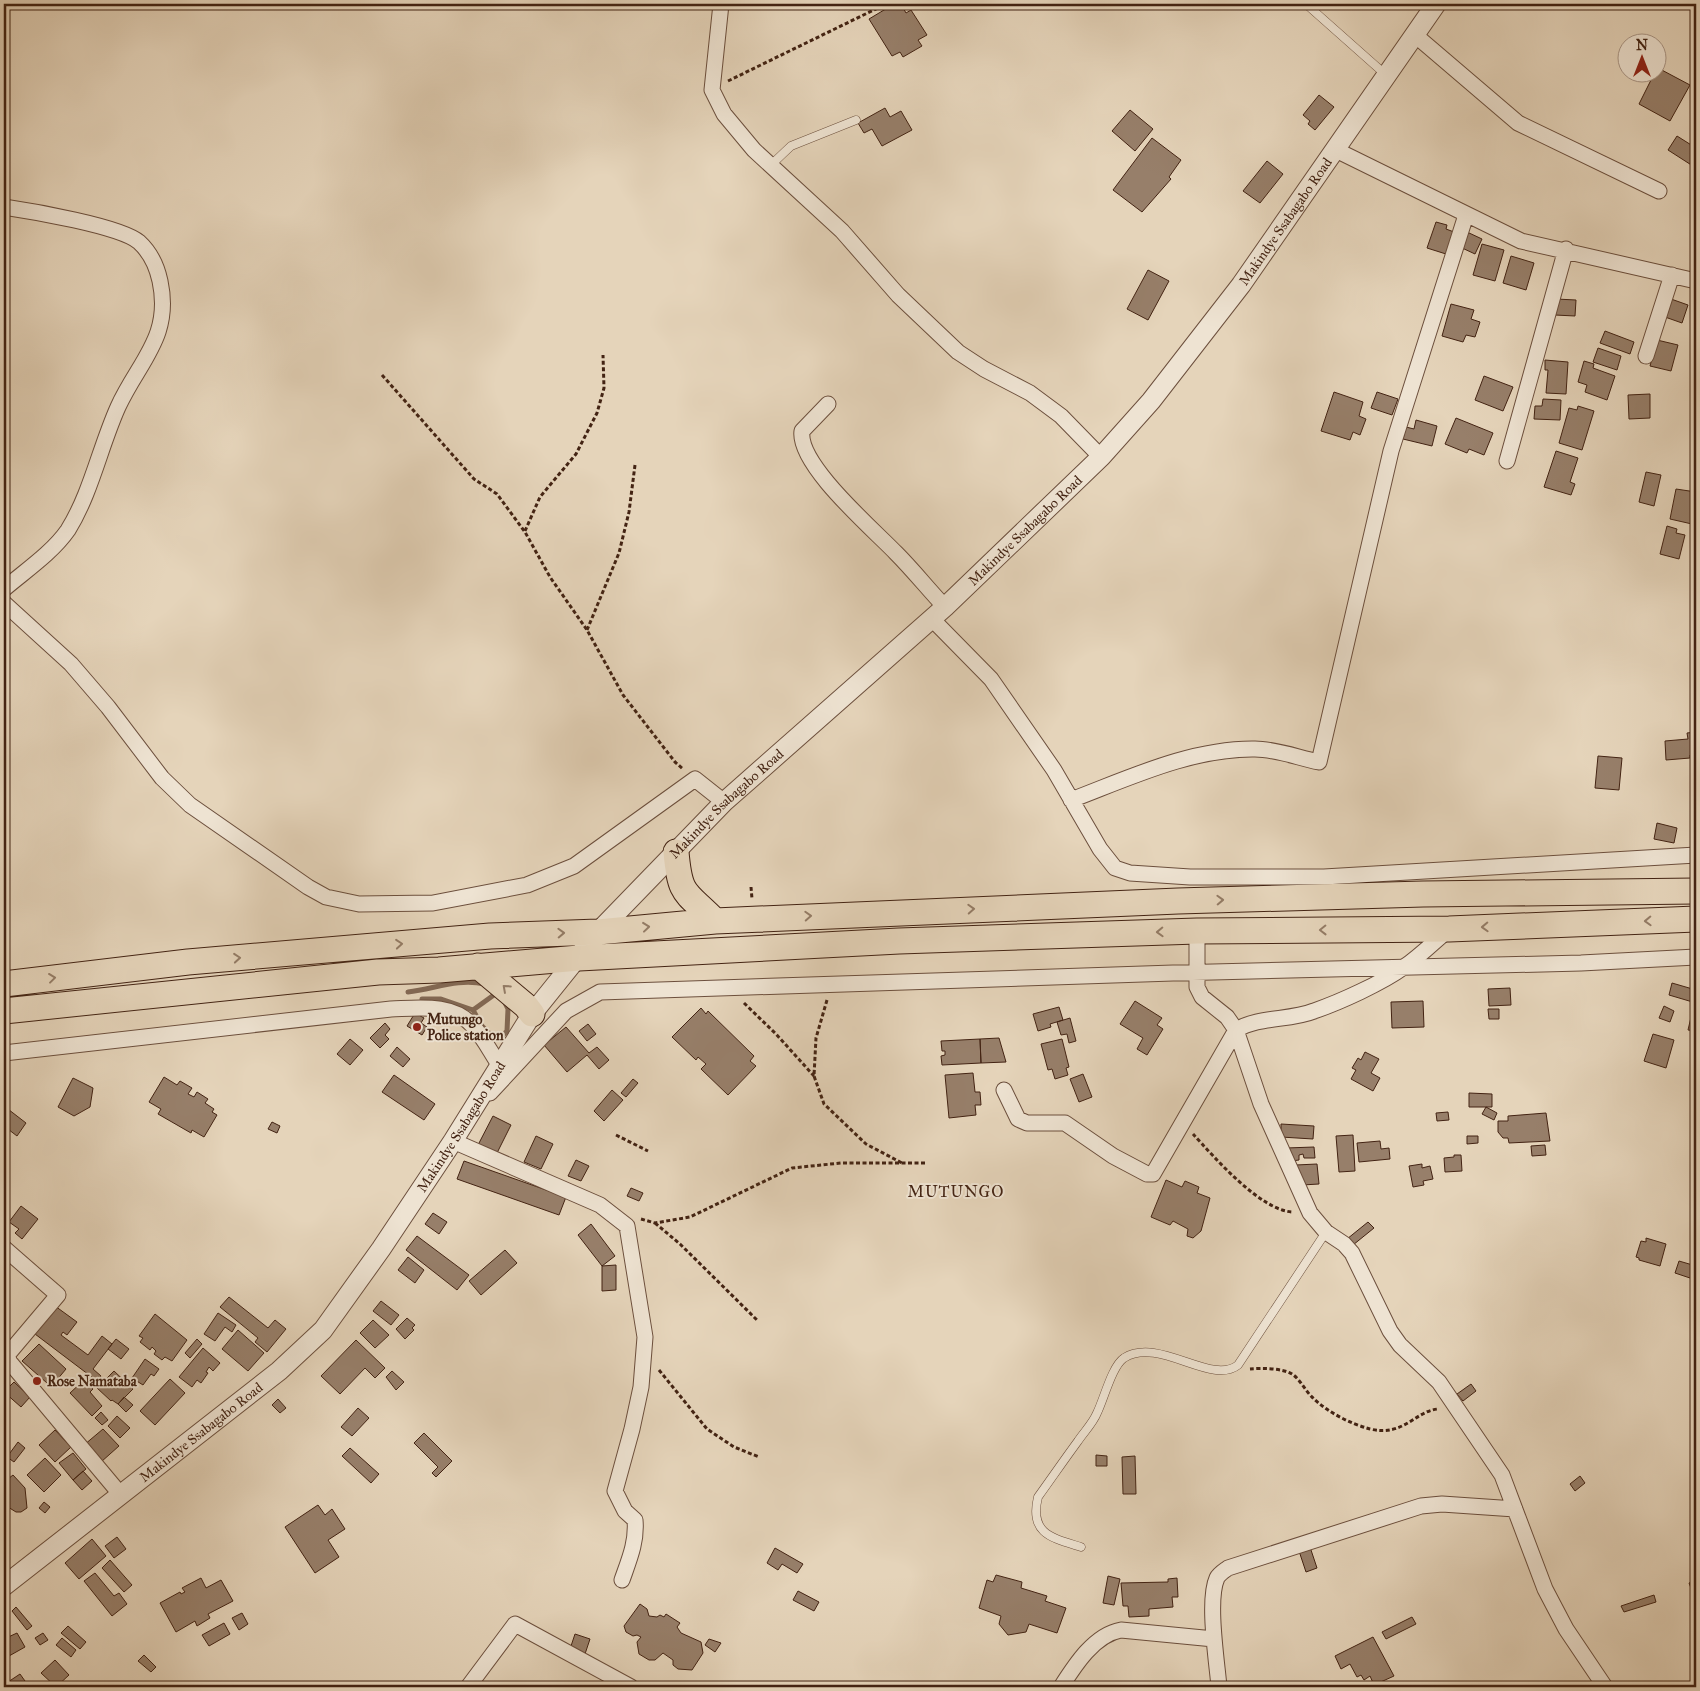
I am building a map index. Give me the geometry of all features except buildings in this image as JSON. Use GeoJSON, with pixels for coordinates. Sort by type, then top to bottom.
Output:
{"type":"FeatureCollection","features":[{"type":"Feature","properties":{"kind":"highway"},"geometry":{"type":"LineString","coordinates":[[676,852],[678,876],[684,893],[715,921]]}},
{"type":"Feature","properties":{"kind":"highway"},"geometry":{"type":"LineString","coordinates":[[4,984],[188,962],[490,936],[598,932],[715,921],[1168,901],[1423,894],[1696,891]]}},
{"type":"Feature","properties":{"kind":"highway"},"geometry":{"type":"LineString","coordinates":[[4,1011],[378,972],[439,970],[579,958],[900,941],[1197,931],[1449,928],[1696,919]]}},
{"type":"Feature","properties":{"kind":"highway"},"geometry":{"type":"LineString","coordinates":[[478,966],[526,1006],[532,1014]]}},
{"type":"Feature","properties":{"kind":"street"},"geometry":{"type":"LineString","coordinates":[[720,4],[712,90],[724,114],[754,150],[772,164],[842,231],[898,295],[958,352],[984,369],[1030,393],[1061,416],[1101,457]]}},
{"type":"Feature","properties":{"kind":"street","name":"Makindye Ssabagabo Road"},"geometry":{"type":"LineString","coordinates":[[4,1586],[50,1548],[279,1372],[323,1330],[381,1249],[453,1141],[532,1014],[579,958],[598,932],[724,802],[938,613],[1101,457],[1151,401],[1241,285],[1388,77],[1436,4]]}},
{"type":"Feature","properties":{"kind":"street"},"geometry":{"type":"LineString","coordinates":[[1415,36],[1518,123],[1659,191]]}},
{"type":"Feature","properties":{"kind":"street"},"geometry":{"type":"LineString","coordinates":[[1336,150],[1521,241],[1566,249],[1696,281]]}},
{"type":"Feature","properties":{"kind":"street"},"geometry":{"type":"LineString","coordinates":[[4,207],[114,230],[138,242],[157,266],[162,291],[163,310],[161,327],[149,353],[118,406],[80,507],[67,531],[42,557],[4,589]]}},
{"type":"Feature","properties":{"kind":"street"},"geometry":{"type":"LineString","coordinates":[[1071,800],[1152,769],[1233,749],[1258,749],[1319,762],[1391,450],[1466,215]]}},
{"type":"Feature","properties":{"kind":"street"},"geometry":{"type":"LineString","coordinates":[[1507,461],[1566,249]]}},
{"type":"Feature","properties":{"kind":"street"},"geometry":{"type":"LineString","coordinates":[[1646,356],[1672,275]]}},
{"type":"Feature","properties":{"kind":"street"},"geometry":{"type":"LineString","coordinates":[[828,404],[802,431],[802,444],[808,456],[845,503],[896,553],[938,613],[991,679],[1054,770],[1110,862],[1116,868],[1130,873],[1190,877],[1324,877],[1696,855]]}},
{"type":"Feature","properties":{"kind":"street"},"geometry":{"type":"LineString","coordinates":[[4,603],[71,664],[108,707],[162,778],[190,805],[308,887],[326,897],[359,904],[433,903],[527,885],[574,866],[695,779],[724,802]]}},
{"type":"Feature","properties":{"kind":"street"},"geometry":{"type":"LineString","coordinates":[[1004,1090],[1018,1119],[1027,1123],[1065,1123],[1113,1156],[1147,1174],[1157,1170],[1236,1030],[1254,1022],[1283,1019],[1314,1012],[1403,968],[1449,928]]}},
{"type":"Feature","properties":{"kind":"street"},"geometry":{"type":"LineString","coordinates":[[1197,931],[1195,973],[1197,986],[1202,997],[1227,1017],[1236,1030],[1261,1104],[1310,1213],[1326,1232],[1344,1244],[1352,1253],[1390,1331],[1400,1345],[1439,1382],[1502,1475],[1545,1589],[1566,1629],[1605,1687]]}},
{"type":"Feature","properties":{"kind":"street"},"geometry":{"type":"LineString","coordinates":[[467,1118],[531,1046],[566,1011],[600,992],[843,983],[1581,963],[1696,957]]}},
{"type":"Feature","properties":{"kind":"street"},"geometry":{"type":"LineString","coordinates":[[4,1053],[391,1009],[433,1007],[455,1014],[473,1026],[500,1066]]}},
{"type":"Feature","properties":{"kind":"street"},"geometry":{"type":"LineString","coordinates":[[453,1141],[609,1210],[628,1226],[645,1338],[641,1387],[615,1492],[625,1511],[635,1520],[636,1532],[634,1546],[622,1580]]}},
{"type":"Feature","properties":{"kind":"street"},"geometry":{"type":"LineString","coordinates":[[4,1248],[58,1295],[10,1353],[8,1360],[121,1495]]}},
{"type":"Feature","properties":{"kind":"street"},"geometry":{"type":"LineString","coordinates":[[1220,1687],[1214,1639],[1214,1588],[1217,1576],[1228,1568],[1421,1506],[1442,1504],[1515,1509]]}},
{"type":"Feature","properties":{"kind":"street"},"geometry":{"type":"LineString","coordinates":[[468,1687],[516,1624],[631,1687]]}},
{"type":"Feature","properties":{"kind":"street"},"geometry":{"type":"LineString","coordinates":[[1061,1687],[1092,1646],[1108,1632],[1121,1630],[1214,1639]]}},
{"type":"Feature","properties":{"kind":"lane"},"geometry":{"type":"LineString","coordinates":[[1306,4],[1388,77]]}},
{"type":"Feature","properties":{"kind":"lane"},"geometry":{"type":"LineString","coordinates":[[772,164],[791,146],[856,120]]}},
{"type":"Feature","properties":{"kind":"lane"},"geometry":{"type":"LineString","coordinates":[[1081,1547],[1050,1537],[1039,1527],[1034,1511],[1038,1497],[1096,1415],[1115,1370],[1123,1359],[1138,1352],[1156,1353],[1211,1368],[1233,1369],[1265,1326],[1326,1232]]}},
{"type":"Feature","properties":{"kind":"path"},"geometry":{"type":"LineString","coordinates":[[712,90],[886,4]]}},
{"type":"Feature","properties":{"kind":"path"},"geometry":{"type":"LineString","coordinates":[[525,532],[540,497],[576,454],[596,413],[604,388],[603,355]]}},
{"type":"Feature","properties":{"kind":"path"},"geometry":{"type":"LineString","coordinates":[[382,375],[474,479],[497,494],[525,532],[550,577],[587,630],[623,695],[675,762],[695,779]]}},
{"type":"Feature","properties":{"kind":"path"},"geometry":{"type":"LineString","coordinates":[[587,630],[619,553],[629,512],[635,465]]}},
{"type":"Feature","properties":{"kind":"path"},"geometry":{"type":"LineString","coordinates":[[814,1076],[816,1038],[826,1002],[843,983]]}},
{"type":"Feature","properties":{"kind":"path"},"geometry":{"type":"LineString","coordinates":[[727,987],[776,1034],[814,1076],[824,1104],[866,1144],[904,1163]]}},
{"type":"Feature","properties":{"kind":"path"},"geometry":{"type":"LineString","coordinates":[[1182,1123],[1224,1168],[1262,1199],[1289,1212],[1310,1213]]}},
{"type":"Feature","properties":{"kind":"path"},"geometry":{"type":"LineString","coordinates":[[616,1135],[648,1151]]}},
{"type":"Feature","properties":{"kind":"path"},"geometry":{"type":"LineString","coordinates":[[654,1223],[690,1217],[792,1168],[841,1163],[925,1163]]}},
{"type":"Feature","properties":{"kind":"path"},"geometry":{"type":"LineString","coordinates":[[609,1210],[654,1223],[680,1244],[757,1320]]}},
{"type":"Feature","properties":{"kind":"path"},"geometry":{"type":"LineString","coordinates":[[644,1352],[707,1428],[734,1447],[759,1457]]}},
{"type":"Feature","properties":{"kind":"path"},"geometry":{"type":"LineString","coordinates":[[1233,1369],[1265,1368],[1293,1374],[1314,1399],[1342,1418],[1372,1429],[1399,1428],[1429,1410],[1443,1408],[1463,1415]]}},
{"type":"Feature","properties":{"kind":"waterway"},"geometry":{"type":"LineString","coordinates":[[408,992],[455,983],[475,982],[485,984]]}},
{"type":"Feature","properties":{"kind":"waterway"},"geometry":{"type":"LineString","coordinates":[[473,1010],[498,992]]}},
{"type":"Feature","properties":{"kind":"waterway"},"geometry":{"type":"LineString","coordinates":[[422,999],[441,999],[473,1010],[482,1026],[493,1037],[501,1037],[507,1031],[508,1009],[504,1001]]}},
{"type":"Feature","properties":{"kind":"place","name":"Mutungo Police station"},"geometry":{"type":"Point","coordinates":[417,1027]}},
{"type":"Feature","properties":{"kind":"place","name":"Rose Namataba"},"geometry":{"type":"Point","coordinates":[37,1381]}},
{"type":"Feature","properties":{"kind":"district","name":"MUTUNGO"},"geometry":{"type":"Point","coordinates":[956,1191]}}]}
